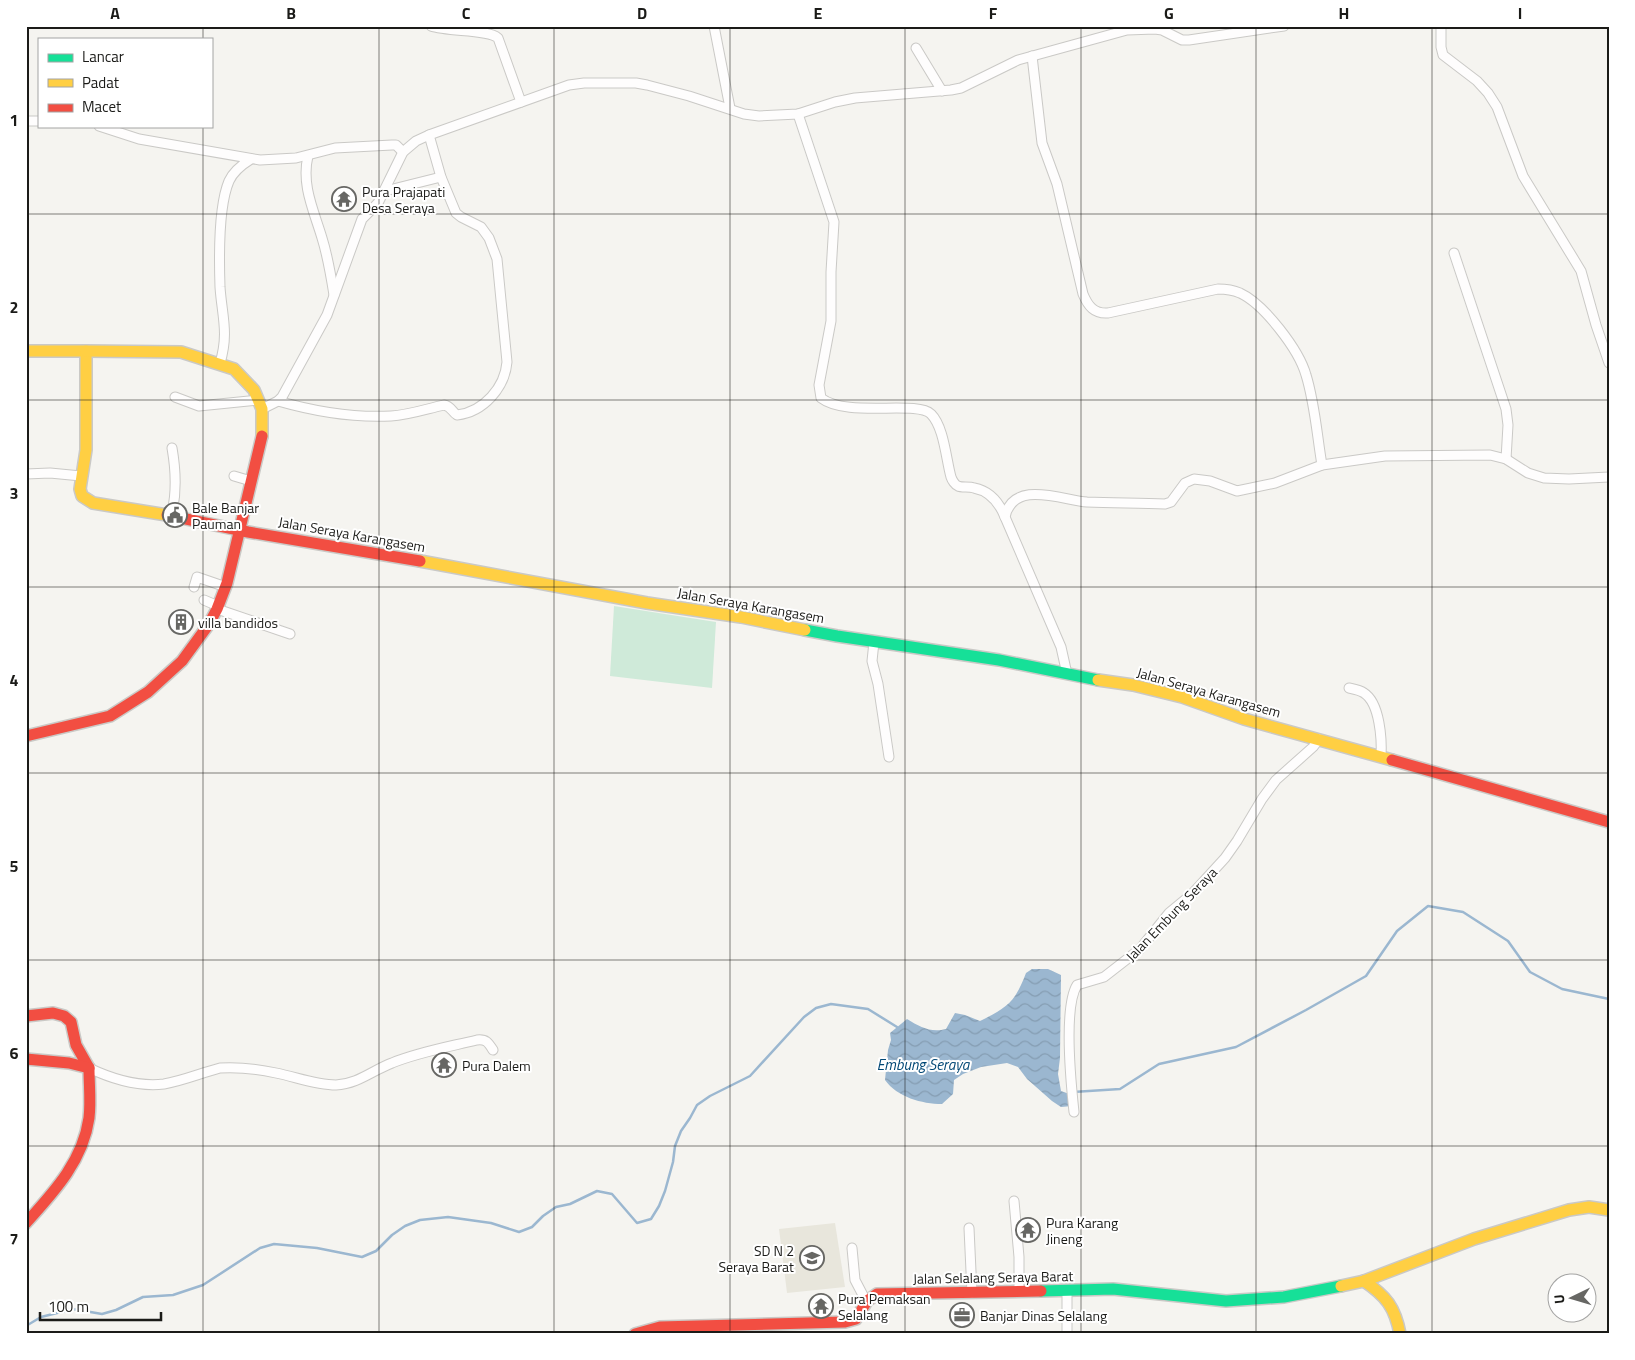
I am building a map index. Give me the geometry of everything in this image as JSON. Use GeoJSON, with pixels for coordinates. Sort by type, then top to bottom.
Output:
{"type":"FeatureCollection","features":[{"type":"Feature","properties":{"kind":"street"},"geometry":{"type":"LineString","coordinates":[[431,26],[451,31],[485,32],[495,35],[498,38],[521,102]]}},
{"type":"Feature","properties":{"kind":"street"},"geometry":{"type":"LineString","coordinates":[[714,26],[730,108]]}},
{"type":"Feature","properties":{"kind":"street"},"geometry":{"type":"LineString","coordinates":[[278,401],[322,327],[362,219],[375,208],[403,152],[416,141],[429,135],[576,84],[630,83],[658,88],[730,108],[751,116],[774,116],[798,114],[835,102],[855,98],[962,88],[1012,63],[1127,28],[1162,30],[1182,40],[1190,40],[1284,26]]}},
{"type":"Feature","properties":{"kind":"street"},"geometry":{"type":"LineString","coordinates":[[1441,26],[1441,47],[1444,54],[1477,81],[1492,98],[1523,176],[1581,271],[1596,325],[1609,362]]}},
{"type":"Feature","properties":{"kind":"street"},"geometry":{"type":"LineString","coordinates":[[916,48],[942,90]]}},
{"type":"Feature","properties":{"kind":"street"},"geometry":{"type":"LineString","coordinates":[[1032,56],[1042,143],[1056,184],[1083,294],[1088,305],[1095,312],[1108,313],[1218,289],[1240,293],[1249,298],[1272,320],[1295,352],[1304,370],[1310,392],[1322,465]]}},
{"type":"Feature","properties":{"kind":"street"},"geometry":{"type":"LineString","coordinates":[[798,114],[834,222],[831,272],[832,321],[819,385],[821,398],[830,404],[840,406],[910,409],[926,411],[931,414],[940,431],[950,477],[953,481],[958,486],[976,488],[998,501],[1061,647],[1068,674]]}},
{"type":"Feature","properties":{"kind":"street"},"geometry":{"type":"LineString","coordinates":[[105,128],[139,139],[251,159],[272,160],[308,156],[335,148],[392,144],[396,145],[403,152]]}},
{"type":"Feature","properties":{"kind":"street"},"geometry":{"type":"LineString","coordinates":[[175,397],[199,406],[260,405],[278,401],[325,411],[381,416],[415,412],[444,405],[457,414],[482,406],[492,396],[506,369],[507,362],[497,259],[489,238],[481,227],[456,213],[441,178],[429,135]]}},
{"type":"Feature","properties":{"kind":"street"},"geometry":{"type":"LineString","coordinates":[[308,156],[306,169],[307,194],[323,239],[334,296]]}},
{"type":"Feature","properties":{"kind":"street"},"geometry":{"type":"LineString","coordinates":[[220,363],[224,351],[225,330],[220,268],[224,199],[232,175],[251,159]]}},
{"type":"Feature","properties":{"kind":"street"},"geometry":{"type":"LineString","coordinates":[[385,191],[441,178]]}},
{"type":"Feature","properties":{"kind":"street"},"geometry":{"type":"LineString","coordinates":[[1454,253],[1506,409],[1508,425],[1506,460]]}},
{"type":"Feature","properties":{"kind":"street"},"geometry":{"type":"LineString","coordinates":[[26,351],[181,352],[220,363],[234,369],[254,390],[260,405],[262,435],[226,587],[218,608],[194,637],[182,661],[148,692],[121,710],[97,721],[26,736]]}},
{"type":"Feature","properties":{"kind":"street","name":"Jalan Seraya Karangasem"},"geometry":{"type":"LineString","coordinates":[[86,351],[86,450],[80,489],[82,496],[86,500],[241,530],[363,550],[647,603],[676,606],[874,642],[999,660],[1163,692],[1244,719],[1381,756],[1609,822]]}},
{"type":"Feature","properties":{"kind":"street"},"geometry":{"type":"LineString","coordinates":[[171,516],[175,486],[172,448]]}},
{"type":"Feature","properties":{"kind":"street"},"geometry":{"type":"LineString","coordinates":[[1005,517],[1007,508],[1012,502],[1030,495],[1041,494],[1086,502],[1165,504],[1171,502],[1185,483],[1194,479],[1210,481],[1237,491],[1275,483],[1322,465],[1385,456],[1478,454],[1497,456],[1528,473],[1544,478],[1609,477]]}},
{"type":"Feature","properties":{"kind":"street"},"geometry":{"type":"LineString","coordinates":[[26,474],[81,476]]}},
{"type":"Feature","properties":{"kind":"street"},"geometry":{"type":"LineString","coordinates":[[234,476],[252,481]]}},
{"type":"Feature","properties":{"kind":"street"},"geometry":{"type":"LineString","coordinates":[[194,586],[197,577],[226,587]]}},
{"type":"Feature","properties":{"kind":"street"},"geometry":{"type":"LineString","coordinates":[[204,600],[218,608],[290,634]]}},
{"type":"Feature","properties":{"kind":"street"},"geometry":{"type":"LineString","coordinates":[[874,642],[872,661],[878,684],[889,757]]}},
{"type":"Feature","properties":{"kind":"street"},"geometry":{"type":"LineString","coordinates":[[1349,688],[1366,694],[1374,707],[1381,736],[1381,756]]}},
{"type":"Feature","properties":{"kind":"street","name":"Jalan Embung Seraya"},"geometry":{"type":"LineString","coordinates":[[1074,1112],[1070,1014],[1073,992],[1078,985],[1104,977],[1140,949],[1170,913],[1192,894],[1224,858],[1237,841],[1262,798],[1276,780],[1313,747],[1319,739]]}},
{"type":"Feature","properties":{"kind":"street"},"geometry":{"type":"LineString","coordinates":[[26,1016],[53,1013],[64,1016],[71,1022],[76,1045],[89,1068],[89,1118],[82,1150],[65,1178],[26,1223]]}},
{"type":"Feature","properties":{"kind":"street"},"geometry":{"type":"LineString","coordinates":[[26,1060],[69,1063],[89,1068],[111,1077],[142,1084],[164,1084],[220,1068],[228,1068],[276,1073],[334,1085],[361,1079],[391,1063],[413,1056],[477,1040],[483,1039],[488,1042],[493,1050]]}},
{"type":"Feature","properties":{"kind":"street"},"geometry":{"type":"LineString","coordinates":[[1014,1201],[1019,1257],[1019,1291]]}},
{"type":"Feature","properties":{"kind":"street","name":"Jalan Selalang Seraya Barat"},"geometry":{"type":"LineString","coordinates":[[866,1301],[870,1296],[876,1294],[1114,1289],[1156,1292],[1211,1300],[1284,1297],[1321,1291],[1394,1271],[1474,1239],[1569,1210],[1598,1207],[1609,1210]]}},
{"type":"Feature","properties":{"kind":"street"},"geometry":{"type":"LineString","coordinates":[[969,1228],[972,1293]]}},
{"type":"Feature","properties":{"kind":"street"},"geometry":{"type":"LineString","coordinates":[[635,1334],[660,1327],[845,1322],[856,1319],[866,1301],[855,1280],[852,1248]]}},
{"type":"Feature","properties":{"kind":"street"},"geometry":{"type":"LineString","coordinates":[[1384,1295],[1387,1278],[1394,1271]]}},
{"type":"Feature","properties":{"kind":"street"},"geometry":{"type":"LineString","coordinates":[[1364,1280],[1384,1295],[1394,1309],[1400,1334]]}},
{"type":"Feature","properties":{"kind":"street"},"geometry":{"type":"LineString","coordinates":[[1067,1290],[1068,1334]]}},
{"type":"Feature","properties":{"kind":"shaded area","name":"SD N 2 Seraya Barat"},"geometry":{"type":"Polygon","coordinates":[[[835,1223],[845,1287],[787,1293],[779,1229],[835,1223]]]}},
{"type":"Feature","properties":{"kind":"green space"},"geometry":{"type":"Polygon","coordinates":[[[614,606],[716,622],[712,688],[610,676],[614,606]]]}},
{"type":"Feature","properties":{"kind":"water","name":"Embung Seraya"},"geometry":{"type":"Polygon","coordinates":[[[1032,969],[1048,969],[1061,975],[1060,1058],[1058,1074],[1061,1091],[1072,1095],[1072,1106],[1061,1107],[1027,1079],[1018,1067],[1007,1063],[981,1067],[963,1074],[954,1080],[953,1094],[942,1104],[926,1103],[903,1095],[885,1080],[891,1040],[890,1033],[907,1019],[930,1030],[946,1029],[955,1013],[980,1021],[1009,1003],[1018,991],[1026,973],[1032,969]]]}},
{"type":"Feature","properties":{"kind":"waterway"},"geometry":{"type":"LineString","coordinates":[[1073,1092],[1120,1089],[1159,1064],[1236,1047],[1366,976],[1397,931],[1428,906],[1463,912],[1508,941],[1530,972],[1562,989],[1609,999]]}},
{"type":"Feature","properties":{"kind":"waterway"},"geometry":{"type":"LineString","coordinates":[[26,1326],[41,1317],[73,1309],[102,1314],[116,1310],[143,1297],[173,1295],[203,1285],[260,1248],[274,1244],[317,1248],[362,1257],[376,1251],[392,1235],[405,1226],[420,1220],[448,1217],[491,1223],[519,1232],[532,1227],[556,1207],[570,1204],[597,1191],[612,1194],[637,1223],[651,1219],[665,1191],[673,1162],[675,1146],[681,1131],[697,1105],[710,1096],[750,1076],[804,1017],[816,1008],[831,1004],[868,1009],[897,1027]]}},
{"type":"Feature","properties":{"kind":"traffic: fast"},"geometry":{"type":"LineString","coordinates":[[805,630],[999,660],[1098,680]]}},
{"type":"Feature","properties":{"kind":"traffic: fast"},"geometry":{"type":"LineString","coordinates":[[1041,1291],[1113,1289],[1226,1301],[1284,1297],[1341,1286]]}},
{"type":"Feature","properties":{"kind":"traffic: slow"},"geometry":{"type":"LineString","coordinates":[[26,351],[86,351],[86,450],[80,489],[82,496],[93,503],[167,515]]}},
{"type":"Feature","properties":{"kind":"traffic: slow"},"geometry":{"type":"LineString","coordinates":[[86,351],[181,352],[234,369],[254,390],[262,409],[262,436]]}},
{"type":"Feature","properties":{"kind":"traffic: slow"},"geometry":{"type":"LineString","coordinates":[[420,561],[647,603],[741,617],[805,630]]}},
{"type":"Feature","properties":{"kind":"traffic: slow"},"geometry":{"type":"LineString","coordinates":[[1098,680],[1133,685],[1182,697],[1244,719],[1392,760]]}},
{"type":"Feature","properties":{"kind":"traffic: slow"},"geometry":{"type":"LineString","coordinates":[[1341,1286],[1364,1281],[1474,1239],[1569,1210],[1589,1207],[1609,1210]]}},
{"type":"Feature","properties":{"kind":"traffic: slow"},"geometry":{"type":"LineString","coordinates":[[1364,1281],[1384,1297],[1392,1309],[1400,1334]]}},
{"type":"Feature","properties":{"kind":"traffic: jam"},"geometry":{"type":"LineString","coordinates":[[26,736],[110,716],[148,692],[182,661],[209,624],[227,583],[262,436]]}},
{"type":"Feature","properties":{"kind":"traffic: jam"},"geometry":{"type":"LineString","coordinates":[[167,515],[248,532],[420,561]]}},
{"type":"Feature","properties":{"kind":"traffic: jam"},"geometry":{"type":"LineString","coordinates":[[1392,760],[1609,822]]}},
{"type":"Feature","properties":{"kind":"traffic: jam"},"geometry":{"type":"LineString","coordinates":[[26,1016],[53,1013],[64,1016],[71,1022],[76,1045],[89,1068]]}},
{"type":"Feature","properties":{"kind":"traffic: jam"},"geometry":{"type":"LineString","coordinates":[[26,1059],[69,1063],[89,1068],[90,1100],[86,1134],[74,1162],[47,1200],[26,1223]]}},
{"type":"Feature","properties":{"kind":"traffic: jam"},"geometry":{"type":"LineString","coordinates":[[635,1334],[660,1327],[845,1322],[856,1319],[867,1301],[877,1294],[1041,1291]]}},
{"type":"Feature","properties":{"kind":"place","name":"Pura Prajapati Desa Seraya"},"geometry":{"type":"Point","coordinates":[344,199]}},
{"type":"Feature","properties":{"kind":"place","name":"Bale Banjar Pauman"},"geometry":{"type":"Point","coordinates":[175,515]}},
{"type":"Feature","properties":{"kind":"place","name":"villa bandidos"},"geometry":{"type":"Point","coordinates":[181,622]}},
{"type":"Feature","properties":{"kind":"place","name":"Pura Dalem"},"geometry":{"type":"Point","coordinates":[444,1065]}},
{"type":"Feature","properties":{"kind":"place","name":"Pura Karang Jineng"},"geometry":{"type":"Point","coordinates":[1028,1230]}},
{"type":"Feature","properties":{"kind":"place","name":"SD N 2 Seraya Barat"},"geometry":{"type":"Point","coordinates":[812,1258]}},
{"type":"Feature","properties":{"kind":"place","name":"Pura Pemaksan Selalang"},"geometry":{"type":"Point","coordinates":[821,1306]}},
{"type":"Feature","properties":{"kind":"place","name":"Banjar Dinas Selalang"},"geometry":{"type":"Point","coordinates":[962,1315]}}]}
